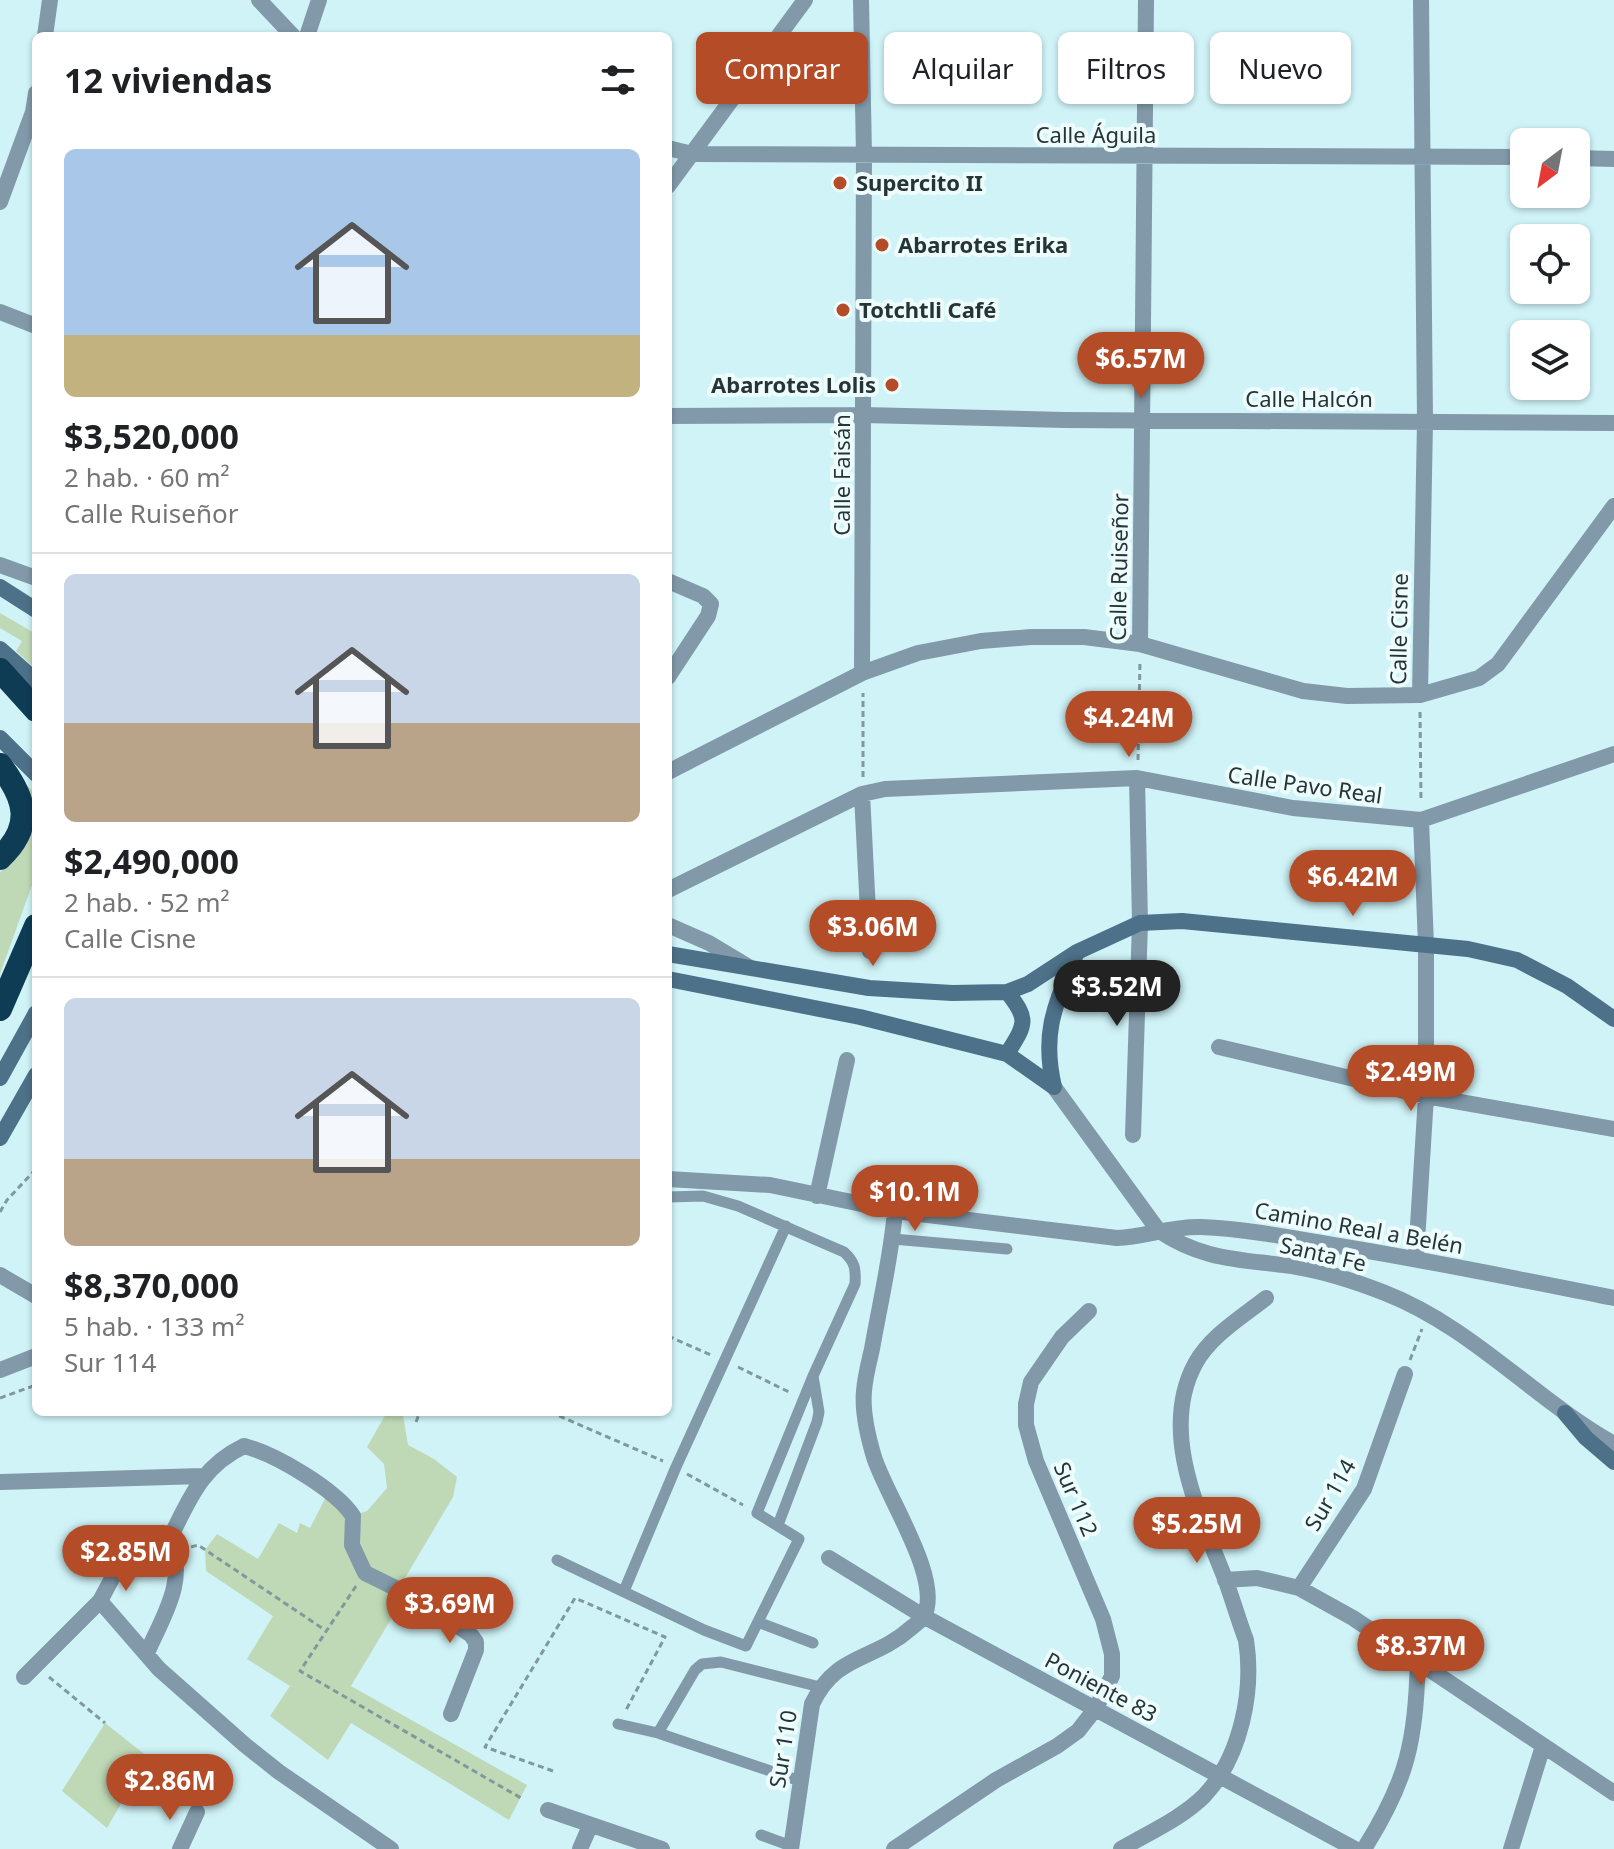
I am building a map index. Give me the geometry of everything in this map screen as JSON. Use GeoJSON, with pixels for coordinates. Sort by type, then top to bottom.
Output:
{"type":"FeatureCollection","features":[{"type":"Feature","properties":{"kind":"highway"},"geometry":{"type":"LineString","coordinates":[[0,670],[32,706]]}},
{"type":"Feature","properties":{"kind":"highway"},"geometry":{"type":"LineString","coordinates":[[0,765],[17,792],[23,815],[18,836],[0,858]]}},
{"type":"Feature","properties":{"kind":"highway"},"geometry":{"type":"LineString","coordinates":[[0,1009],[32,935]]}},
{"type":"Feature","properties":{"kind":"main road"},"geometry":{"type":"LineString","coordinates":[[0,587],[32,607]]}},
{"type":"Feature","properties":{"kind":"main road"},"geometry":{"type":"LineString","coordinates":[[0,649],[32,677]]}},
{"type":"Feature","properties":{"kind":"main road"},"geometry":{"type":"LineString","coordinates":[[0,738],[32,770]]}},
{"type":"Feature","properties":{"kind":"main road"},"geometry":{"type":"LineString","coordinates":[[672,955],[869,988],[952,993],[1007,992],[1028,984],[1077,952],[1140,923],[1182,921],[1468,949],[1517,960],[1567,986],[1614,1019]]}},
{"type":"Feature","properties":{"kind":"main road"},"geometry":{"type":"LineString","coordinates":[[1054,1087],[1049,1063],[1050,1024],[1077,952]]}},
{"type":"Feature","properties":{"kind":"main road"},"geometry":{"type":"LineString","coordinates":[[672,980],[860,1017],[1007,1054],[1054,1087]]}},
{"type":"Feature","properties":{"kind":"main road"},"geometry":{"type":"LineString","coordinates":[[1007,992],[1024,1020],[1023,1029],[1007,1054]]}},
{"type":"Feature","properties":{"kind":"main road"},"geometry":{"type":"LineString","coordinates":[[0,1078],[32,1020]]}},
{"type":"Feature","properties":{"kind":"main road"},"geometry":{"type":"LineString","coordinates":[[0,1138],[32,1082]]}},
{"type":"Feature","properties":{"kind":"main road"},"geometry":{"type":"LineString","coordinates":[[1565,1413],[1586,1438],[1614,1462]]}},
{"type":"Feature","properties":{"kind":"street"},"geometry":{"type":"LineString","coordinates":[[46,32],[50,0]]}},
{"type":"Feature","properties":{"kind":"street"},"geometry":{"type":"LineString","coordinates":[[259,0],[289,32]]}},
{"type":"Feature","properties":{"kind":"street"},"geometry":{"type":"LineString","coordinates":[[308,32],[319,0]]}},
{"type":"Feature","properties":{"kind":"street"},"geometry":{"type":"LineString","coordinates":[[672,181],[805,0]]}},
{"type":"Feature","properties":{"kind":"street","name":"Calle Faisán"},"geometry":{"type":"LineString","coordinates":[[861,0],[864,155],[862,673]]}},
{"type":"Feature","properties":{"kind":"street","name":"Calle Ruiseñor"},"geometry":{"type":"LineString","coordinates":[[1140,644],[1146,0]]}},
{"type":"Feature","properties":{"kind":"street","name":"Calle Cisne"},"geometry":{"type":"LineString","coordinates":[[1420,695],[1425,421],[1421,0]]}},
{"type":"Feature","properties":{"kind":"street"},"geometry":{"type":"LineString","coordinates":[[0,202],[32,118]]}},
{"type":"Feature","properties":{"kind":"street","name":"Calle Águila"},"geometry":{"type":"LineString","coordinates":[[672,149],[692,154],[1145,158],[1510,157]]}},
{"type":"Feature","properties":{"kind":"street"},"geometry":{"type":"LineString","coordinates":[[1590,158],[1614,159]]}},
{"type":"Feature","properties":{"kind":"street"},"geometry":{"type":"LineString","coordinates":[[0,312],[32,324]]}},
{"type":"Feature","properties":{"kind":"street","name":"Calle Halcón"},"geometry":{"type":"LineString","coordinates":[[672,416],[864,415],[1614,423]]}},
{"type":"Feature","properties":{"kind":"street"},"geometry":{"type":"LineString","coordinates":[[672,770],[862,673],[918,653],[981,641],[1084,637],[1140,644],[1303,691],[1360,697],[1420,695],[1471,681],[1498,664],[1614,506]]}},
{"type":"Feature","properties":{"kind":"street"},"geometry":{"type":"LineString","coordinates":[[0,565],[32,577]]}},
{"type":"Feature","properties":{"kind":"street"},"geometry":{"type":"LineString","coordinates":[[672,583],[703,596],[711,604],[708,616],[672,671]]}},
{"type":"Feature","properties":{"kind":"street","name":"Calle Pavo Real"},"geometry":{"type":"LineString","coordinates":[[672,888],[862,794],[914,786],[1137,778],[1293,808],[1421,820],[1614,754]]}},
{"type":"Feature","properties":{"kind":"street"},"geometry":{"type":"LineString","coordinates":[[1133,1135],[1140,923],[1137,778]]}},
{"type":"Feature","properties":{"kind":"street"},"geometry":{"type":"LineString","coordinates":[[862,794],[870,951]]}},
{"type":"Feature","properties":{"kind":"street"},"geometry":{"type":"LineString","coordinates":[[1416,1258],[1426,1096],[1426,945],[1421,820]]}},
{"type":"Feature","properties":{"kind":"street"},"geometry":{"type":"LineString","coordinates":[[672,927],[697,936],[750,968]]}},
{"type":"Feature","properties":{"kind":"street"},"geometry":{"type":"LineString","coordinates":[[1219,1047],[1426,1096],[1614,1129]]}},
{"type":"Feature","properties":{"kind":"street"},"geometry":{"type":"LineString","coordinates":[[817,1196],[847,1060]]}},
{"type":"Feature","properties":{"kind":"street","name":"Santa Fe"},"geometry":{"type":"LineString","coordinates":[[1054,1087],[1158,1230],[1177,1243],[1199,1253],[1299,1268],[1342,1278],[1387,1294],[1428,1313],[1490,1354],[1565,1413],[1614,1444]]}},
{"type":"Feature","properties":{"kind":"street","name":"Camino Real a Belén"},"geometry":{"type":"LineString","coordinates":[[672,1179],[770,1185],[895,1211],[1117,1238],[1138,1237],[1158,1230],[1198,1227],[1233,1230],[1416,1258],[1614,1298]]}},
{"type":"Feature","properties":{"kind":"street"},"geometry":{"type":"LineString","coordinates":[[895,1211],[893,1239],[864,1391],[868,1435],[874,1458],[925,1573],[929,1595],[923,1616]]}},
{"type":"Feature","properties":{"kind":"street"},"geometry":{"type":"LineString","coordinates":[[0,1275],[32,1292]]}},
{"type":"Feature","properties":{"kind":"street"},"geometry":{"type":"LineString","coordinates":[[1121,1849],[1203,1797],[1219,1776],[1248,1700],[1250,1667],[1246,1640],[1189,1482],[1182,1449],[1182,1406],[1195,1363],[1216,1337],[1266,1298]]}},
{"type":"Feature","properties":{"kind":"street","name":"Sur 112"},"geometry":{"type":"LineString","coordinates":[[894,1849],[996,1780],[1078,1731],[1096,1708],[1112,1676],[1112,1654],[1103,1619],[1036,1461],[1026,1425],[1026,1404],[1031,1382],[1062,1337],[1089,1311]]}},
{"type":"Feature","properties":{"kind":"street"},"geometry":{"type":"LineString","coordinates":[[0,1370],[32,1358]]}},
{"type":"Feature","properties":{"kind":"street","name":"Sur 114"},"geometry":{"type":"LineString","coordinates":[[1299,1588],[1364,1489],[1405,1374]]}},
{"type":"Feature","properties":{"kind":"street"},"geometry":{"type":"LineString","coordinates":[[147,1653],[177,1579],[177,1565],[170,1546],[202,1476],[230,1452],[244,1446],[260,1450],[321,1486],[353,1516],[352,1545],[365,1573],[403,1590],[471,1635],[476,1642],[476,1650],[451,1714]]}},
{"type":"Feature","properties":{"kind":"street"},"geometry":{"type":"LineString","coordinates":[[1,1482],[202,1476]]}},
{"type":"Feature","properties":{"kind":"street"},"geometry":{"type":"LineString","coordinates":[[28,1671],[100,1601],[124,1556],[135,1549],[170,1546]]}},
{"type":"Feature","properties":{"kind":"street","name":"Poniente 83"},"geometry":{"type":"LineString","coordinates":[[829,1558],[923,1616],[1355,1849]]}},
{"type":"Feature","properties":{"kind":"street"},"geometry":{"type":"LineString","coordinates":[[1225,1580],[1257,1578],[1299,1588],[1353,1618],[1614,1793]]}},
{"type":"Feature","properties":{"kind":"street"},"geometry":{"type":"LineString","coordinates":[[100,1601],[174,1683],[245,1745],[391,1849]]}},
{"type":"Feature","properties":{"kind":"street","name":"Sur 110"},"geometry":{"type":"LineString","coordinates":[[791,1847],[812,1704],[820,1687],[832,1673],[892,1643],[923,1616]]}},
{"type":"Feature","properties":{"kind":"street"},"geometry":{"type":"LineString","coordinates":[[1364,1849],[1389,1809],[1402,1778],[1412,1741],[1418,1661]]}},
{"type":"Feature","properties":{"kind":"street"},"geometry":{"type":"LineString","coordinates":[[1511,1849],[1543,1746]]}},
{"type":"Feature","properties":{"kind":"street"},"geometry":{"type":"LineString","coordinates":[[548,1810],[662,1849]]}},
{"type":"Feature","properties":{"kind":"street"},"geometry":{"type":"LineString","coordinates":[[180,1849],[197,1812]]}},
{"type":"Feature","properties":{"kind":"street"},"geometry":{"type":"LineString","coordinates":[[580,1849],[590,1826]]}},
{"type":"Feature","properties":{"kind":"lane"},"geometry":{"type":"LineString","coordinates":[[557,1560],[704,1630],[746,1646],[799,1539],[757,1513],[803,1399],[855,1284],[853,1260],[844,1252],[738,1206],[703,1196],[672,1197]]}},
{"type":"Feature","properties":{"kind":"lane"},"geometry":{"type":"LineString","coordinates":[[624,1591],[676,1467],[786,1226]]}},
{"type":"Feature","properties":{"kind":"lane"},"geometry":{"type":"LineString","coordinates":[[893,1239],[1007,1249]]}},
{"type":"Feature","properties":{"kind":"lane"},"geometry":{"type":"LineString","coordinates":[[778,1525],[817,1422],[819,1412],[813,1376]]}},
{"type":"Feature","properties":{"kind":"lane"},"geometry":{"type":"LineString","coordinates":[[758,1622],[813,1643]]}},
{"type":"Feature","properties":{"kind":"lane"},"geometry":{"type":"LineString","coordinates":[[658,1733],[695,1670],[702,1664],[721,1662],[820,1687]]}},
{"type":"Feature","properties":{"kind":"lane"},"geometry":{"type":"LineString","coordinates":[[618,1724],[658,1733],[800,1781]]}},
{"type":"Feature","properties":{"kind":"lane"},"geometry":{"type":"LineString","coordinates":[[761,1835],[791,1847]]}},
{"type":"Feature","properties":{"kind":"path","name":"Calle Ruiseñor"},"geometry":{"type":"LineString","coordinates":[[1137,778],[1140,644]]}},
{"type":"Feature","properties":{"kind":"path"},"geometry":{"type":"LineString","coordinates":[[862,673],[862,794]]}},
{"type":"Feature","properties":{"kind":"path","name":"Calle Cisne"},"geometry":{"type":"LineString","coordinates":[[1420,695],[1421,820]]}},
{"type":"Feature","properties":{"kind":"path"},"geometry":{"type":"LineString","coordinates":[[0,1212],[32,1173]]}},
{"type":"Feature","properties":{"kind":"path"},"geometry":{"type":"LineString","coordinates":[[1405,1374],[1428,1313]]}},
{"type":"Feature","properties":{"kind":"path"},"geometry":{"type":"LineString","coordinates":[[672,1338],[803,1399]]}},
{"type":"Feature","properties":{"kind":"path"},"geometry":{"type":"LineString","coordinates":[[0,1398],[32,1386]]}},
{"type":"Feature","properties":{"kind":"path"},"geometry":{"type":"LineString","coordinates":[[416,1422],[418,1416]]}},
{"type":"Feature","properties":{"kind":"path"},"geometry":{"type":"LineString","coordinates":[[559,1416],[676,1467],[757,1513]]}},
{"type":"Feature","properties":{"kind":"path"},"geometry":{"type":"LineString","coordinates":[[170,1546],[198,1545],[325,1630]]}},
{"type":"Feature","properties":{"kind":"path"},"geometry":{"type":"LineString","coordinates":[[365,1573],[300,1671],[521,1798]]}},
{"type":"Feature","properties":{"kind":"path"},"geometry":{"type":"LineString","coordinates":[[553,1771],[485,1747],[575,1598],[665,1637],[618,1724]]}},
{"type":"Feature","properties":{"kind":"path"},"geometry":{"type":"LineString","coordinates":[[28,1671],[105,1723]]}},
{"type":"Feature","properties":{"kind":"green space"},"geometry":{"type":"Polygon","coordinates":[[[0,613],[32,632],[32,665],[16,651],[22,641],[0,628],[0,613]]]}},
{"type":"Feature","properties":{"kind":"green space"},"geometry":{"type":"Polygon","coordinates":[[[25,784],[32,790],[32,885],[0,974],[0,872],[5,868],[25,784]]]}},
{"type":"Feature","properties":{"kind":"green space"},"geometry":{"type":"Polygon","coordinates":[[[385,1416],[403,1416],[408,1445],[434,1459],[457,1477],[453,1497],[402,1583],[409,1589],[351,1686],[527,1785],[509,1820],[351,1723],[328,1760],[270,1716],[290,1686],[247,1659],[273,1616],[206,1571],[205,1550],[217,1534],[258,1559],[279,1523],[297,1533],[300,1523],[310,1528],[329,1491],[361,1513],[367,1511],[387,1488],[384,1464],[367,1447],[385,1416]]]}},
{"type":"Feature","properties":{"kind":"green space"},"geometry":{"type":"Polygon","coordinates":[[[105,1723],[148,1757],[107,1828],[62,1791],[105,1723]]]}},
{"type":"Feature","properties":{"kind":"place","name":"Supercito II"},"geometry":{"type":"Point","coordinates":[840,183]}},
{"type":"Feature","properties":{"kind":"place","name":"Abarrotes Erika"},"geometry":{"type":"Point","coordinates":[882,245]}},
{"type":"Feature","properties":{"kind":"place","name":"Totchtli Café"},"geometry":{"type":"Point","coordinates":[843,310]}},
{"type":"Feature","properties":{"kind":"place","name":"Abarrotes Lolis"},"geometry":{"type":"Point","coordinates":[892,385]}}]}
